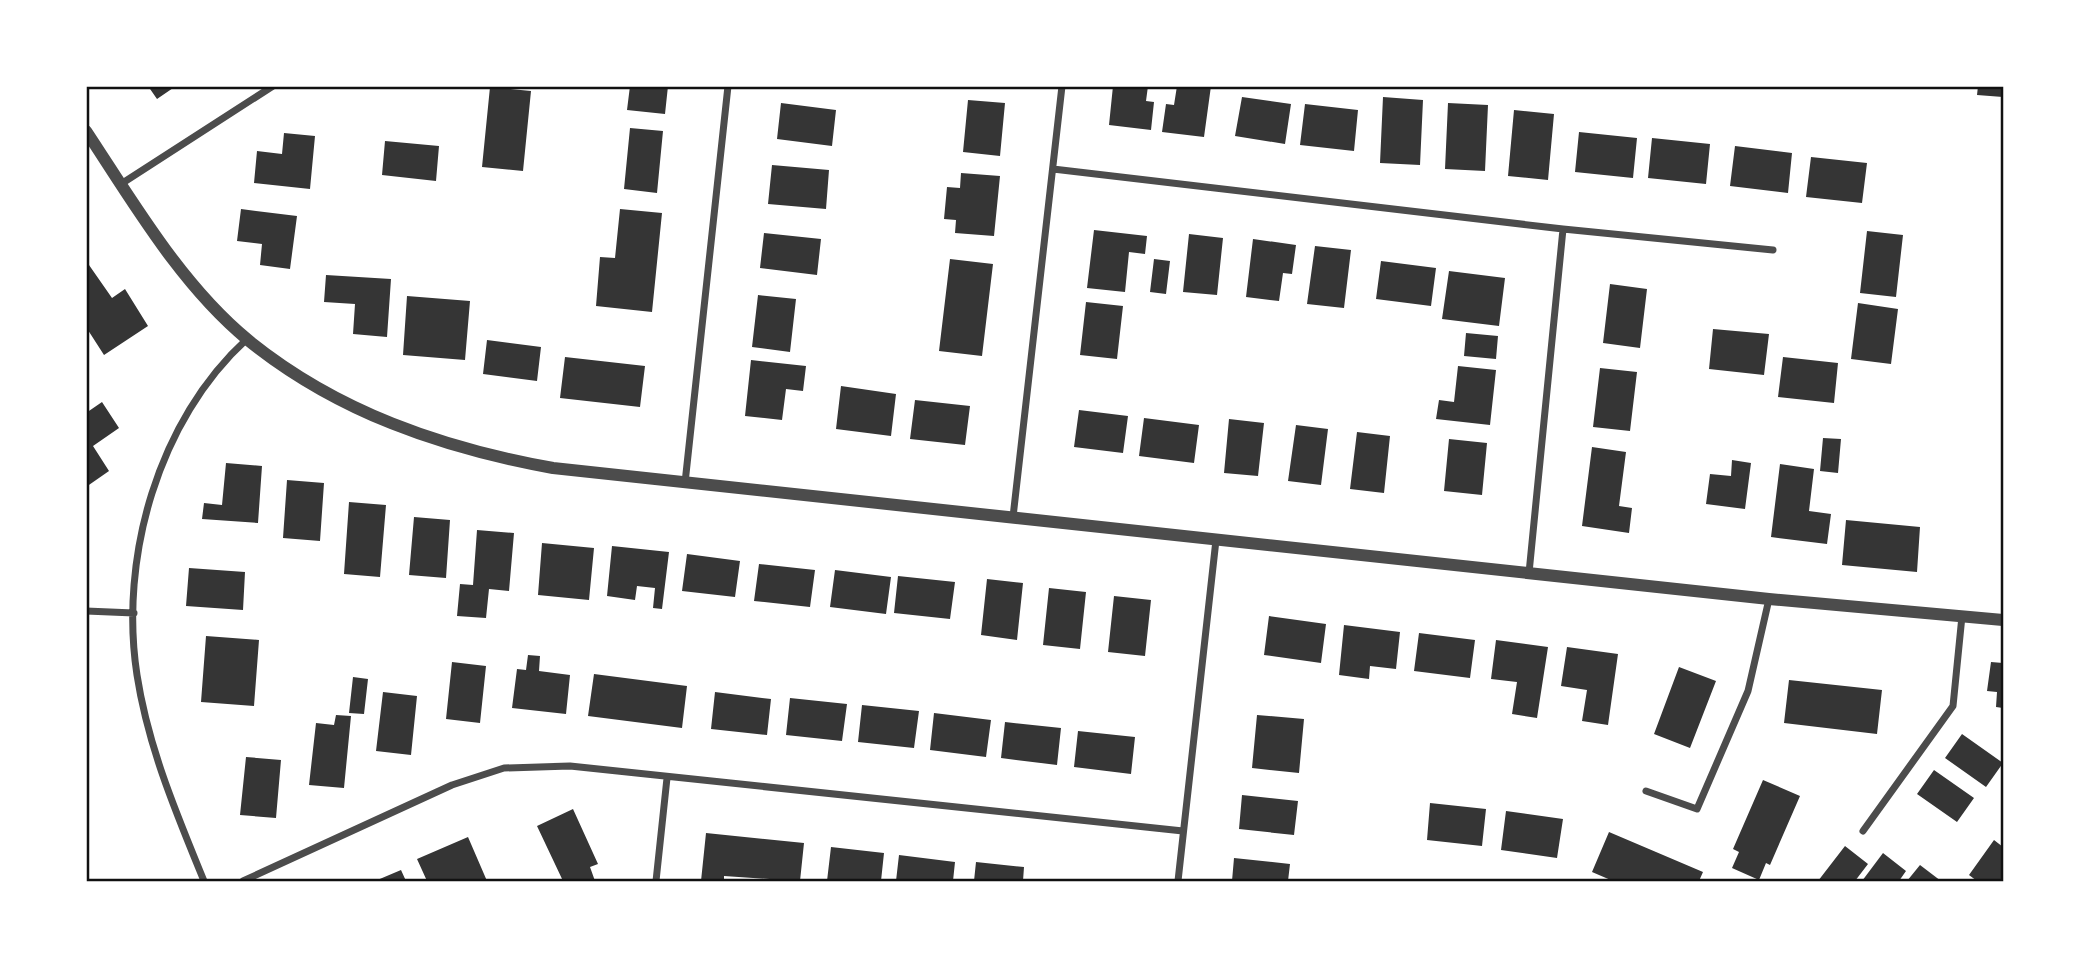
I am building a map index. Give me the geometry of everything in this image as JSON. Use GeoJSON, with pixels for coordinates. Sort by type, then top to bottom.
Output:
{"type":"FeatureCollection","features":[{"type":"Feature","properties":{"kind":"street"},"geometry":{"type":"LineString","coordinates":[[121,184],[273,86]]}},
{"type":"Feature","properties":{"kind":"street"},"geometry":{"type":"LineString","coordinates":[[685,482],[728,86]]}},
{"type":"Feature","properties":{"kind":"street"},"geometry":{"type":"LineString","coordinates":[[1013,517],[1062,86]]}},
{"type":"Feature","properties":{"kind":"street"},"geometry":{"type":"LineString","coordinates":[[86,131],[169,252],[209,301],[247,340],[306,380],[364,413],[428,439],[488,456],[553,468],[1216,540],[1769,599],[2003,620]]}},
{"type":"Feature","properties":{"kind":"street"},"geometry":{"type":"LineString","coordinates":[[1053,169],[1563,229],[1773,250]]}},
{"type":"Feature","properties":{"kind":"street"},"geometry":{"type":"LineString","coordinates":[[1529,573],[1563,229]]}},
{"type":"Feature","properties":{"kind":"street"},"geometry":{"type":"LineString","coordinates":[[204,881],[177,815],[149,734],[137,674],[134,613],[137,561],[147,512],[167,452],[198,398],[247,340]]}},
{"type":"Feature","properties":{"kind":"street"},"geometry":{"type":"LineString","coordinates":[[1178,881],[1216,540]]}},
{"type":"Feature","properties":{"kind":"street"},"geometry":{"type":"LineString","coordinates":[[1646,792],[1697,809],[1748,691],[1769,599]]}},
{"type":"Feature","properties":{"kind":"street"},"geometry":{"type":"LineString","coordinates":[[86,611],[134,613]]}},
{"type":"Feature","properties":{"kind":"street"},"geometry":{"type":"LineString","coordinates":[[1863,831],[1953,706],[1962,616]]}},
{"type":"Feature","properties":{"kind":"street"},"geometry":{"type":"LineString","coordinates":[[243,881],[452,785],[504,768],[569,766],[1182,831]]}},
{"type":"Feature","properties":{"kind":"street"},"geometry":{"type":"LineString","coordinates":[[656,881],[667,778]]}},
{"type":"Feature","properties":{"kind":"building"},"geometry":{"type":"Polygon","coordinates":[[[148,86],[176,86],[157,99],[148,86]]]}},
{"type":"Feature","properties":{"kind":"building"},"geometry":{"type":"Polygon","coordinates":[[[630,86],[668,86],[665,114],[627,110],[630,86]]]}},
{"type":"Feature","properties":{"kind":"building"},"geometry":{"type":"Polygon","coordinates":[[[1113,86],[1148,86],[1146,101],[1154,102],[1151,130],[1109,125],[1113,86]]]}},
{"type":"Feature","properties":{"kind":"building"},"geometry":{"type":"Polygon","coordinates":[[[1177,86],[1211,86],[1204,137],[1162,132],[1166,104],[1174,105],[1177,86]]]}},
{"type":"Feature","properties":{"kind":"building"},"geometry":{"type":"Polygon","coordinates":[[[1978,86],[2003,86],[2003,97],[1977,95],[1978,86]]]}},
{"type":"Feature","properties":{"kind":"building"},"geometry":{"type":"Polygon","coordinates":[[[490,87],[531,91],[523,171],[482,167],[490,87]]]}},
{"type":"Feature","properties":{"kind":"building"},"geometry":{"type":"Polygon","coordinates":[[[1242,97],[1291,104],[1285,144],[1235,136],[1242,97]]]}},
{"type":"Feature","properties":{"kind":"building"},"geometry":{"type":"Polygon","coordinates":[[[1383,97],[1423,100],[1420,165],[1380,163],[1383,97]]]}},
{"type":"Feature","properties":{"kind":"building"},"geometry":{"type":"Polygon","coordinates":[[[968,100],[1005,103],[1000,156],[963,152],[968,100]]]}},
{"type":"Feature","properties":{"kind":"building"},"geometry":{"type":"Polygon","coordinates":[[[781,103],[836,110],[832,146],[777,139],[781,103]]]}},
{"type":"Feature","properties":{"kind":"building"},"geometry":{"type":"Polygon","coordinates":[[[1448,103],[1488,105],[1485,171],[1445,169],[1448,103]]]}},
{"type":"Feature","properties":{"kind":"building"},"geometry":{"type":"Polygon","coordinates":[[[1305,104],[1358,110],[1354,151],[1300,145],[1305,104]]]}},
{"type":"Feature","properties":{"kind":"building"},"geometry":{"type":"Polygon","coordinates":[[[1514,110],[1554,114],[1548,180],[1508,176],[1514,110]]]}},
{"type":"Feature","properties":{"kind":"building"},"geometry":{"type":"Polygon","coordinates":[[[630,128],[663,131],[657,193],[624,189],[630,128]]]}},
{"type":"Feature","properties":{"kind":"building"},"geometry":{"type":"Polygon","coordinates":[[[1579,132],[1637,138],[1633,178],[1575,172],[1579,132]]]}},
{"type":"Feature","properties":{"kind":"building"},"geometry":{"type":"Polygon","coordinates":[[[284,133],[315,136],[310,189],[254,183],[257,151],[282,154],[284,133]]]}},
{"type":"Feature","properties":{"kind":"building"},"geometry":{"type":"Polygon","coordinates":[[[1652,138],[1710,144],[1706,184],[1648,178],[1652,138]]]}},
{"type":"Feature","properties":{"kind":"building"},"geometry":{"type":"Polygon","coordinates":[[[385,141],[439,146],[436,181],[382,175],[385,141]]]}},
{"type":"Feature","properties":{"kind":"building"},"geometry":{"type":"Polygon","coordinates":[[[1735,146],[1792,153],[1788,193],[1730,186],[1735,146]]]}},
{"type":"Feature","properties":{"kind":"building"},"geometry":{"type":"Polygon","coordinates":[[[1811,157],[1867,163],[1862,203],[1806,197],[1811,157]]]}},
{"type":"Feature","properties":{"kind":"building"},"geometry":{"type":"Polygon","coordinates":[[[772,165],[829,170],[826,209],[768,204],[772,165]]]}},
{"type":"Feature","properties":{"kind":"building"},"geometry":{"type":"Polygon","coordinates":[[[961,173],[1000,176],[994,236],[955,233],[956,220],[944,219],[947,187],[960,188],[961,173]]]}},
{"type":"Feature","properties":{"kind":"building"},"geometry":{"type":"Polygon","coordinates":[[[241,209],[297,216],[290,269],[260,265],[262,244],[237,241],[241,209]]]}},
{"type":"Feature","properties":{"kind":"building"},"geometry":{"type":"Polygon","coordinates":[[[620,209],[662,213],[652,312],[596,306],[600,257],[615,258],[620,209]]]}},
{"type":"Feature","properties":{"kind":"building"},"geometry":{"type":"Polygon","coordinates":[[[1094,230],[1147,236],[1145,254],[1129,252],[1125,292],[1087,288],[1094,230]]]}},
{"type":"Feature","properties":{"kind":"building"},"geometry":{"type":"Polygon","coordinates":[[[1867,231],[1903,235],[1896,297],[1860,293],[1867,231]]]}},
{"type":"Feature","properties":{"kind":"building"},"geometry":{"type":"Polygon","coordinates":[[[764,233],[821,239],[817,275],[760,268],[764,233]]]}},
{"type":"Feature","properties":{"kind":"building"},"geometry":{"type":"Polygon","coordinates":[[[1189,234],[1223,238],[1217,295],[1183,292],[1189,234]]]}},
{"type":"Feature","properties":{"kind":"building"},"geometry":{"type":"Polygon","coordinates":[[[1253,239],[1296,245],[1292,274],[1283,273],[1279,301],[1246,297],[1253,239]]]}},
{"type":"Feature","properties":{"kind":"building"},"geometry":{"type":"Polygon","coordinates":[[[1315,246],[1351,250],[1344,308],[1307,304],[1315,246]]]}},
{"type":"Feature","properties":{"kind":"building"},"geometry":{"type":"Polygon","coordinates":[[[950,259],[993,264],[982,356],[939,351],[950,259]]]}},
{"type":"Feature","properties":{"kind":"building"},"geometry":{"type":"Polygon","coordinates":[[[1154,259],[1170,261],[1166,294],[1150,292],[1154,259]]]}},
{"type":"Feature","properties":{"kind":"building"},"geometry":{"type":"Polygon","coordinates":[[[1381,261],[1436,268],[1431,306],[1376,299],[1381,261]]]}},
{"type":"Feature","properties":{"kind":"building"},"geometry":{"type":"Polygon","coordinates":[[[89,265],[112,298],[125,289],[148,326],[104,355],[86,327],[86,267],[89,265]]]}},
{"type":"Feature","properties":{"kind":"building"},"geometry":{"type":"Polygon","coordinates":[[[1449,271],[1505,278],[1499,326],[1442,319],[1449,271]]]}},
{"type":"Feature","properties":{"kind":"building"},"geometry":{"type":"Polygon","coordinates":[[[326,275],[391,279],[387,337],[353,334],[355,304],[324,302],[326,275]]]}},
{"type":"Feature","properties":{"kind":"building"},"geometry":{"type":"Polygon","coordinates":[[[1610,284],[1647,289],[1640,348],[1603,343],[1610,284]]]}},
{"type":"Feature","properties":{"kind":"building"},"geometry":{"type":"Polygon","coordinates":[[[758,295],[796,299],[790,352],[752,347],[758,295]]]}},
{"type":"Feature","properties":{"kind":"building"},"geometry":{"type":"Polygon","coordinates":[[[407,296],[470,301],[465,360],[403,355],[407,296]]]}},
{"type":"Feature","properties":{"kind":"building"},"geometry":{"type":"Polygon","coordinates":[[[1086,302],[1123,306],[1117,359],[1080,355],[1086,302]]]}},
{"type":"Feature","properties":{"kind":"building"},"geometry":{"type":"Polygon","coordinates":[[[1858,303],[1898,309],[1891,364],[1851,359],[1858,303]]]}},
{"type":"Feature","properties":{"kind":"building"},"geometry":{"type":"Polygon","coordinates":[[[1713,329],[1769,334],[1764,375],[1709,369],[1713,329]]]}},
{"type":"Feature","properties":{"kind":"building"},"geometry":{"type":"Polygon","coordinates":[[[1466,333],[1498,336],[1496,359],[1464,356],[1466,333]]]}},
{"type":"Feature","properties":{"kind":"building"},"geometry":{"type":"Polygon","coordinates":[[[487,340],[541,347],[537,381],[483,374],[487,340]]]}},
{"type":"Feature","properties":{"kind":"building"},"geometry":{"type":"Polygon","coordinates":[[[565,357],[645,366],[640,407],[560,398],[565,357]]]}},
{"type":"Feature","properties":{"kind":"building"},"geometry":{"type":"Polygon","coordinates":[[[1783,357],[1838,363],[1834,403],[1778,397],[1783,357]]]}},
{"type":"Feature","properties":{"kind":"building"},"geometry":{"type":"Polygon","coordinates":[[[751,360],[806,366],[803,391],[786,389],[782,420],[745,416],[751,360]]]}},
{"type":"Feature","properties":{"kind":"building"},"geometry":{"type":"Polygon","coordinates":[[[1458,366],[1496,370],[1490,425],[1436,419],[1439,400],[1454,402],[1458,366]]]}},
{"type":"Feature","properties":{"kind":"building"},"geometry":{"type":"Polygon","coordinates":[[[1600,368],[1637,372],[1630,431],[1593,427],[1600,368]]]}},
{"type":"Feature","properties":{"kind":"building"},"geometry":{"type":"Polygon","coordinates":[[[841,386],[896,394],[891,436],[836,429],[841,386]]]}},
{"type":"Feature","properties":{"kind":"building"},"geometry":{"type":"Polygon","coordinates":[[[915,400],[970,406],[965,445],[910,439],[915,400]]]}},
{"type":"Feature","properties":{"kind":"building"},"geometry":{"type":"Polygon","coordinates":[[[102,402],[119,428],[93,446],[109,471],[86,487],[86,413],[102,402]]]}},
{"type":"Feature","properties":{"kind":"building"},"geometry":{"type":"Polygon","coordinates":[[[1079,410],[1128,416],[1123,453],[1074,447],[1079,410]]]}},
{"type":"Feature","properties":{"kind":"building"},"geometry":{"type":"Polygon","coordinates":[[[1144,418],[1199,425],[1194,463],[1139,456],[1144,418]]]}},
{"type":"Feature","properties":{"kind":"building"},"geometry":{"type":"Polygon","coordinates":[[[1229,419],[1264,423],[1258,476],[1224,473],[1229,419]]]}},
{"type":"Feature","properties":{"kind":"building"},"geometry":{"type":"Polygon","coordinates":[[[1296,425],[1328,429],[1321,485],[1288,481],[1296,425]]]}},
{"type":"Feature","properties":{"kind":"building"},"geometry":{"type":"Polygon","coordinates":[[[1357,432],[1390,436],[1384,493],[1350,489],[1357,432]]]}},
{"type":"Feature","properties":{"kind":"building"},"geometry":{"type":"Polygon","coordinates":[[[1823,438],[1841,439],[1838,473],[1820,471],[1823,438]]]}},
{"type":"Feature","properties":{"kind":"building"},"geometry":{"type":"Polygon","coordinates":[[[1449,439],[1487,443],[1482,495],[1444,491],[1449,439]]]}},
{"type":"Feature","properties":{"kind":"building"},"geometry":{"type":"Polygon","coordinates":[[[1592,447],[1626,452],[1619,506],[1632,508],[1629,533],[1582,526],[1592,447]]]}},
{"type":"Feature","properties":{"kind":"building"},"geometry":{"type":"Polygon","coordinates":[[[1732,460],[1751,463],[1745,509],[1706,504],[1710,474],[1731,476],[1732,460]]]}},
{"type":"Feature","properties":{"kind":"building"},"geometry":{"type":"Polygon","coordinates":[[[226,463],[262,466],[258,523],[202,519],[204,503],[222,505],[226,463]]]}},
{"type":"Feature","properties":{"kind":"building"},"geometry":{"type":"Polygon","coordinates":[[[1780,464],[1814,469],[1809,511],[1831,514],[1827,544],[1771,537],[1780,464]]]}},
{"type":"Feature","properties":{"kind":"building"},"geometry":{"type":"Polygon","coordinates":[[[287,480],[324,483],[320,541],[283,538],[287,480]]]}},
{"type":"Feature","properties":{"kind":"building"},"geometry":{"type":"Polygon","coordinates":[[[349,502],[386,505],[380,577],[344,574],[349,502]]]}},
{"type":"Feature","properties":{"kind":"building"},"geometry":{"type":"Polygon","coordinates":[[[414,517],[450,520],[446,578],[409,575],[414,517]]]}},
{"type":"Feature","properties":{"kind":"building"},"geometry":{"type":"Polygon","coordinates":[[[1846,520],[1920,527],[1917,572],[1842,565],[1846,520]]]}},
{"type":"Feature","properties":{"kind":"building"},"geometry":{"type":"Polygon","coordinates":[[[477,530],[514,533],[509,591],[489,589],[486,618],[457,616],[460,584],[473,585],[477,530]]]}},
{"type":"Feature","properties":{"kind":"building"},"geometry":{"type":"Polygon","coordinates":[[[542,543],[594,548],[589,600],[538,595],[542,543]]]}},
{"type":"Feature","properties":{"kind":"building"},"geometry":{"type":"Polygon","coordinates":[[[612,546],[669,552],[662,609],[653,608],[655,588],[637,586],[635,600],[607,596],[612,546]]]}},
{"type":"Feature","properties":{"kind":"building"},"geometry":{"type":"Polygon","coordinates":[[[687,554],[740,561],[735,597],[682,591],[687,554]]]}},
{"type":"Feature","properties":{"kind":"building"},"geometry":{"type":"Polygon","coordinates":[[[759,564],[815,570],[810,607],[754,601],[759,564]]]}},
{"type":"Feature","properties":{"kind":"building"},"geometry":{"type":"Polygon","coordinates":[[[189,568],[245,572],[243,610],[186,606],[189,568]]]}},
{"type":"Feature","properties":{"kind":"building"},"geometry":{"type":"Polygon","coordinates":[[[835,570],[891,577],[886,614],[830,607],[835,570]]]}},
{"type":"Feature","properties":{"kind":"building"},"geometry":{"type":"Polygon","coordinates":[[[898,576],[955,582],[950,619],[894,613],[898,576]]]}},
{"type":"Feature","properties":{"kind":"building"},"geometry":{"type":"Polygon","coordinates":[[[987,579],[1023,583],[1017,640],[981,635],[987,579]]]}},
{"type":"Feature","properties":{"kind":"building"},"geometry":{"type":"Polygon","coordinates":[[[1049,588],[1086,592],[1080,649],[1043,645],[1049,588]]]}},
{"type":"Feature","properties":{"kind":"building"},"geometry":{"type":"Polygon","coordinates":[[[1114,596],[1151,600],[1145,656],[1108,652],[1114,596]]]}},
{"type":"Feature","properties":{"kind":"building"},"geometry":{"type":"Polygon","coordinates":[[[1269,616],[1326,624],[1321,663],[1264,655],[1269,616]]]}},
{"type":"Feature","properties":{"kind":"building"},"geometry":{"type":"Polygon","coordinates":[[[1344,625],[1400,632],[1396,669],[1370,666],[1369,679],[1339,675],[1344,625]]]}},
{"type":"Feature","properties":{"kind":"building"},"geometry":{"type":"Polygon","coordinates":[[[1419,633],[1475,640],[1470,678],[1414,671],[1419,633]]]}},
{"type":"Feature","properties":{"kind":"building"},"geometry":{"type":"Polygon","coordinates":[[[206,636],[259,640],[254,706],[201,702],[206,636]]]}},
{"type":"Feature","properties":{"kind":"building"},"geometry":{"type":"Polygon","coordinates":[[[1496,640],[1548,647],[1537,718],[1512,714],[1517,682],[1491,679],[1496,640]]]}},
{"type":"Feature","properties":{"kind":"building"},"geometry":{"type":"Polygon","coordinates":[[[1567,647],[1618,654],[1608,725],[1582,721],[1587,690],[1561,686],[1567,647]]]}},
{"type":"Feature","properties":{"kind":"building"},"geometry":{"type":"Polygon","coordinates":[[[528,655],[540,656],[539,671],[570,675],[566,714],[512,708],[517,669],[526,670],[528,655]]]}},
{"type":"Feature","properties":{"kind":"building"},"geometry":{"type":"Polygon","coordinates":[[[452,662],[486,666],[480,723],[446,719],[452,662]]]}},
{"type":"Feature","properties":{"kind":"building"},"geometry":{"type":"Polygon","coordinates":[[[1991,662],[2003,663],[2003,708],[1996,707],[1997,692],[1987,691],[1991,662]]]}},
{"type":"Feature","properties":{"kind":"building"},"geometry":{"type":"Polygon","coordinates":[[[1679,667],[1716,681],[1690,748],[1654,734],[1679,667]]]}},
{"type":"Feature","properties":{"kind":"building"},"geometry":{"type":"Polygon","coordinates":[[[594,674],[687,686],[682,728],[588,716],[594,674]]]}},
{"type":"Feature","properties":{"kind":"building"},"geometry":{"type":"Polygon","coordinates":[[[353,677],[368,679],[364,714],[349,713],[353,677]]]}},
{"type":"Feature","properties":{"kind":"building"},"geometry":{"type":"Polygon","coordinates":[[[1789,680],[1882,690],[1877,734],[1784,723],[1789,680]]]}},
{"type":"Feature","properties":{"kind":"building"},"geometry":{"type":"Polygon","coordinates":[[[383,692],[417,696],[411,755],[376,751],[383,692]]]}},
{"type":"Feature","properties":{"kind":"building"},"geometry":{"type":"Polygon","coordinates":[[[715,692],[771,699],[767,735],[711,729],[715,692]]]}},
{"type":"Feature","properties":{"kind":"building"},"geometry":{"type":"Polygon","coordinates":[[[790,698],[847,704],[842,741],[786,735],[790,698]]]}},
{"type":"Feature","properties":{"kind":"building"},"geometry":{"type":"Polygon","coordinates":[[[862,705],[919,711],[914,748],[858,742],[862,705]]]}},
{"type":"Feature","properties":{"kind":"building"},"geometry":{"type":"Polygon","coordinates":[[[934,713],[991,720],[986,757],[930,750],[934,713]]]}},
{"type":"Feature","properties":{"kind":"building"},"geometry":{"type":"Polygon","coordinates":[[[336,715],[351,716],[344,788],[309,785],[316,723],[334,725],[336,715]]]}},
{"type":"Feature","properties":{"kind":"building"},"geometry":{"type":"Polygon","coordinates":[[[1257,715],[1304,719],[1299,773],[1252,768],[1257,715]]]}},
{"type":"Feature","properties":{"kind":"building"},"geometry":{"type":"Polygon","coordinates":[[[1005,722],[1061,728],[1057,765],[1001,758],[1005,722]]]}},
{"type":"Feature","properties":{"kind":"building"},"geometry":{"type":"Polygon","coordinates":[[[1078,731],[1135,737],[1131,774],[1074,767],[1078,731]]]}},
{"type":"Feature","properties":{"kind":"building"},"geometry":{"type":"Polygon","coordinates":[[[1962,734],[2003,763],[1986,787],[1945,758],[1962,734]]]}},
{"type":"Feature","properties":{"kind":"building"},"geometry":{"type":"Polygon","coordinates":[[[246,757],[281,760],[276,818],[240,815],[246,757]]]}},
{"type":"Feature","properties":{"kind":"building"},"geometry":{"type":"Polygon","coordinates":[[[1934,770],[1974,798],[1957,822],[1917,794],[1934,770]]]}},
{"type":"Feature","properties":{"kind":"building"},"geometry":{"type":"Polygon","coordinates":[[[1763,780],[1800,796],[1770,865],[1766,863],[1759,880],[1732,868],[1739,852],[1733,849],[1763,780]]]}},
{"type":"Feature","properties":{"kind":"building"},"geometry":{"type":"Polygon","coordinates":[[[1242,795],[1298,801],[1294,835],[1239,829],[1242,795]]]}},
{"type":"Feature","properties":{"kind":"building"},"geometry":{"type":"Polygon","coordinates":[[[1430,803],[1486,809],[1482,846],[1427,840],[1430,803]]]}},
{"type":"Feature","properties":{"kind":"building"},"geometry":{"type":"Polygon","coordinates":[[[573,809],[598,864],[590,867],[595,881],[563,881],[537,826],[573,809]]]}},
{"type":"Feature","properties":{"kind":"building"},"geometry":{"type":"Polygon","coordinates":[[[1506,811],[1563,819],[1557,858],[1501,850],[1506,811]]]}},
{"type":"Feature","properties":{"kind":"building"},"geometry":{"type":"Polygon","coordinates":[[[1609,832],[1703,872],[1699,881],[1613,881],[1592,872],[1609,832]]]}},
{"type":"Feature","properties":{"kind":"building"},"geometry":{"type":"Polygon","coordinates":[[[706,833],[804,843],[800,881],[724,876],[724,881],[701,881],[706,833]]]}},
{"type":"Feature","properties":{"kind":"building"},"geometry":{"type":"Polygon","coordinates":[[[468,837],[487,881],[427,881],[417,859],[468,837]]]}},
{"type":"Feature","properties":{"kind":"building"},"geometry":{"type":"Polygon","coordinates":[[[1994,840],[2003,847],[2003,881],[1977,881],[1969,875],[1994,840]]]}},
{"type":"Feature","properties":{"kind":"building"},"geometry":{"type":"Polygon","coordinates":[[[1845,846],[1868,864],[1855,881],[1818,881],[1845,846]]]}},
{"type":"Feature","properties":{"kind":"building"},"geometry":{"type":"Polygon","coordinates":[[[831,847],[884,853],[881,881],[827,881],[831,847]]]}},
{"type":"Feature","properties":{"kind":"building"},"geometry":{"type":"Polygon","coordinates":[[[1883,853],[1906,871],[1899,881],[1862,881],[1883,853]]]}},
{"type":"Feature","properties":{"kind":"building"},"geometry":{"type":"Polygon","coordinates":[[[899,855],[955,862],[953,881],[896,881],[899,855]]]}},
{"type":"Feature","properties":{"kind":"building"},"geometry":{"type":"Polygon","coordinates":[[[1234,858],[1290,864],[1288,881],[1232,881],[1234,858]]]}},
{"type":"Feature","properties":{"kind":"building"},"geometry":{"type":"Polygon","coordinates":[[[976,862],[1024,867],[1023,881],[974,881],[976,862]]]}},
{"type":"Feature","properties":{"kind":"building"},"geometry":{"type":"Polygon","coordinates":[[[1920,865],[1941,881],[1907,881],[1920,865]]]}},
{"type":"Feature","properties":{"kind":"building"},"geometry":{"type":"Polygon","coordinates":[[[401,870],[406,881],[375,881],[401,870]]]}}]}
